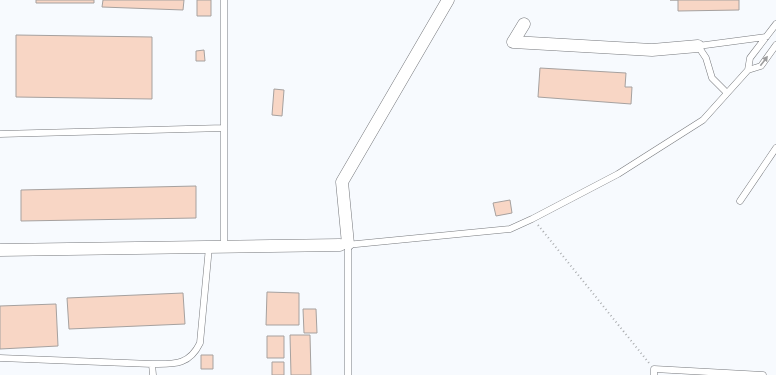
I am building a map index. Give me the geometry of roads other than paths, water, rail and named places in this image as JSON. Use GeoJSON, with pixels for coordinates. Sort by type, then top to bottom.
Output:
{"type":"FeatureCollection","features":[{"type":"Feature","properties":{"kind":"street"},"geometry":{"type":"LineString","coordinates":[[0,250],[344,245],[342,182],[448,0]]}},
{"type":"Feature","properties":{"kind":"street"},"geometry":{"type":"LineString","coordinates":[[524,24],[513,42],[652,50],[698,46]]}},
{"type":"Feature","properties":{"kind":"lane"},"geometry":{"type":"LineString","coordinates":[[224,0],[224,247]]}},
{"type":"Feature","properties":{"kind":"lane"},"geometry":{"type":"LineString","coordinates":[[748,70],[750,58],[776,24]]}},
{"type":"Feature","properties":{"kind":"lane"},"geometry":{"type":"LineString","coordinates":[[727,93],[712,78],[706,58],[698,46],[766,37]]}},
{"type":"Feature","properties":{"kind":"lane"},"geometry":{"type":"LineString","coordinates":[[348,375],[344,245],[510,229],[532,219],[618,174],[703,120],[748,70],[761,66],[776,45]]}},
{"type":"Feature","properties":{"kind":"lane"},"geometry":{"type":"LineString","coordinates":[[0,134],[224,128]]}},
{"type":"Feature","properties":{"kind":"lane"},"geometry":{"type":"LineString","coordinates":[[740,201],[776,148]]}},
{"type":"Feature","properties":{"kind":"lane"},"geometry":{"type":"LineString","coordinates":[[0,358],[152,364],[171,364],[183,362],[188,359],[197,349],[200,343],[209,247]]}},
{"type":"Feature","properties":{"kind":"lane"},"geometry":{"type":"LineString","coordinates":[[152,364],[153,375]]}},
{"type":"Feature","properties":{"kind":"lane"},"geometry":{"type":"LineString","coordinates":[[654,372],[763,375]]}}]}
